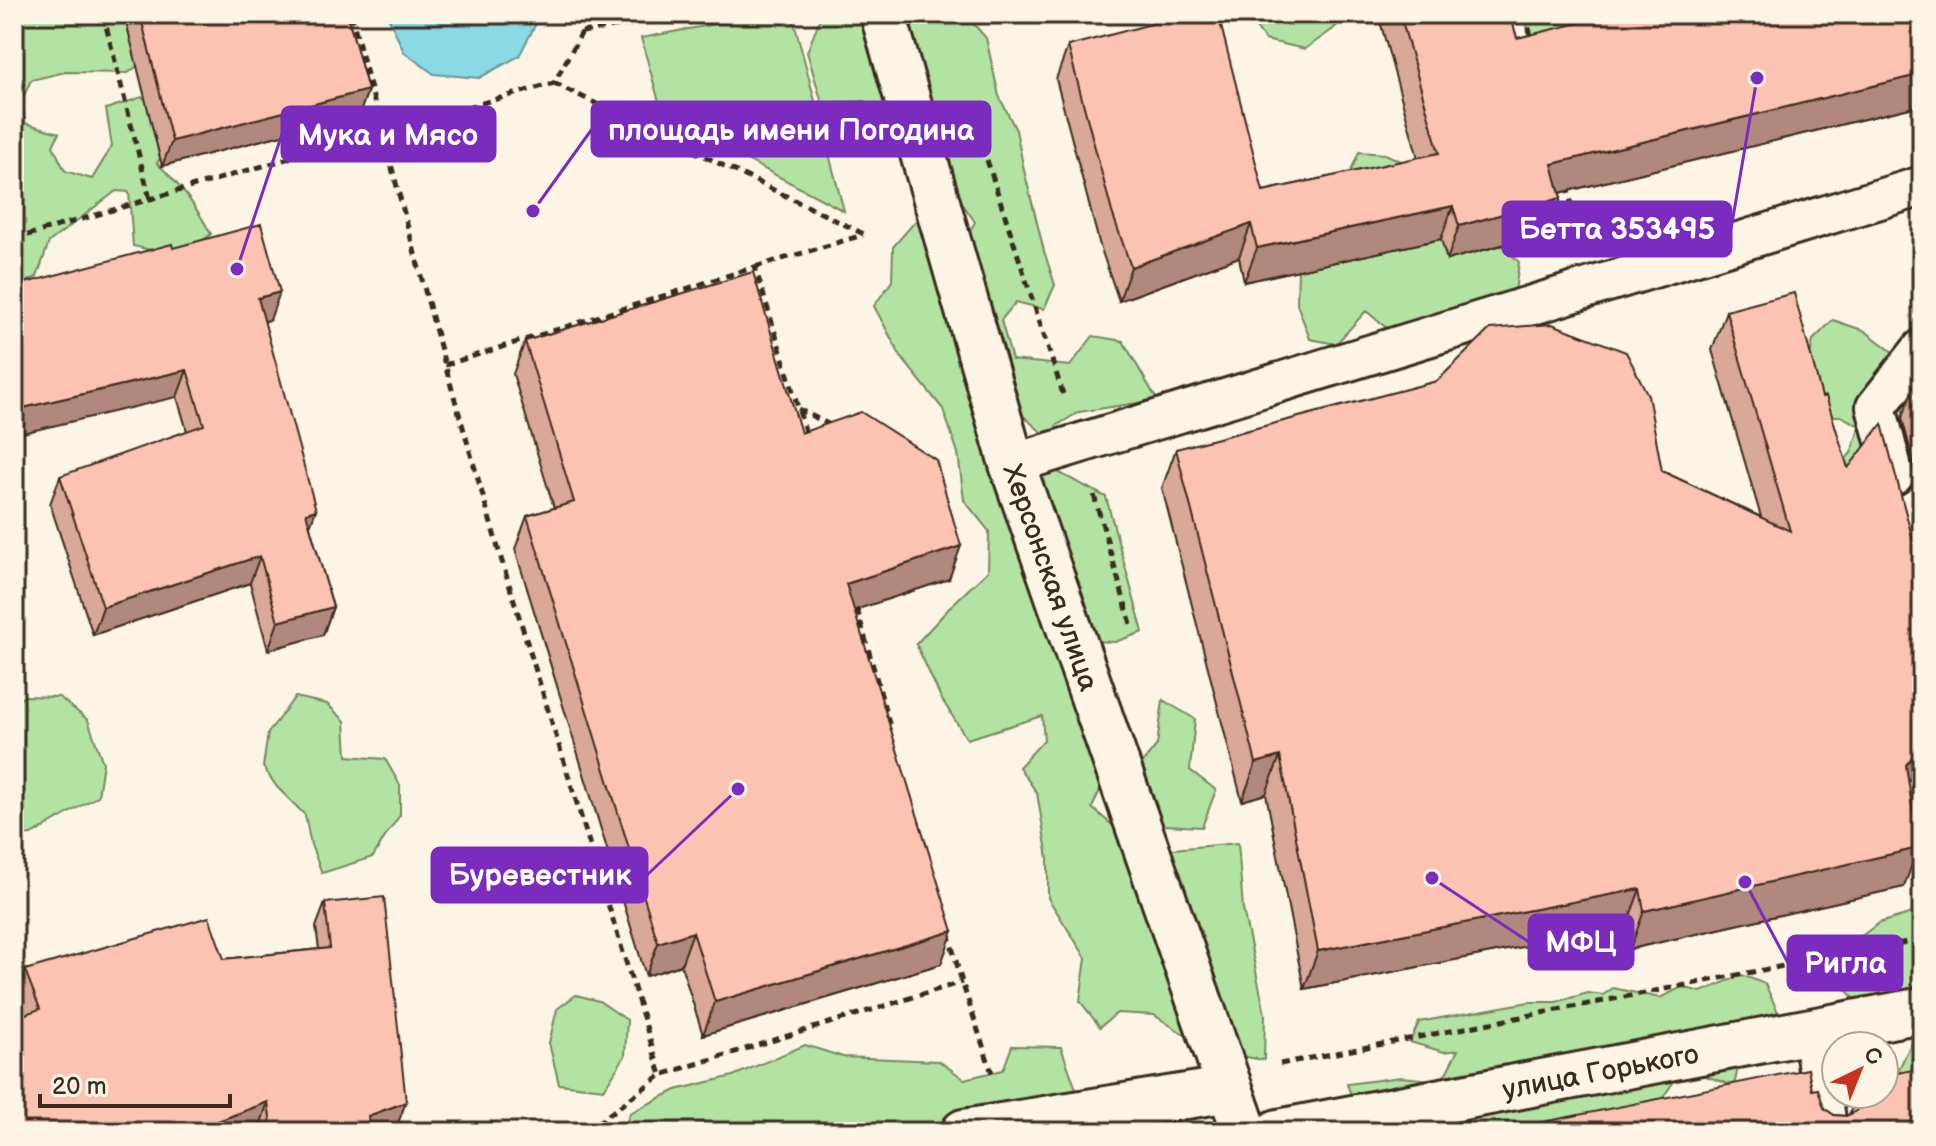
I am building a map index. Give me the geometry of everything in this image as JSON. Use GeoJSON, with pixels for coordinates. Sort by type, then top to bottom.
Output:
{"type":"FeatureCollection","features":[{"type":"Feature","properties":{"kind":"street","name":"Херсонская улица"},"geometry":{"type":"LineString","coordinates":[[883,14],[1012,464],[1245,1132]]}},
{"type":"Feature","properties":{"kind":"street","name":"улица Горького"},"geometry":{"type":"LineString","coordinates":[[1278,1132],[1922,1010]]}},
{"type":"Feature","properties":{"kind":"street"},"geometry":{"type":"LineString","coordinates":[[964,1132],[1230,1089]]}},
{"type":"Feature","properties":{"kind":"lane"},"geometry":{"type":"LineString","coordinates":[[1012,464],[1922,186]]}},
{"type":"Feature","properties":{"kind":"lane"},"geometry":{"type":"LineString","coordinates":[[1904,512],[1876,407],[1922,349]]}},
{"type":"Feature","properties":{"kind":"lane"},"geometry":{"type":"LineString","coordinates":[[1812,1031],[1828,1132]]}},
{"type":"Feature","properties":{"kind":"path"},"geometry":{"type":"LineString","coordinates":[[103,14],[150,199]]}},
{"type":"Feature","properties":{"kind":"path"},"geometry":{"type":"LineString","coordinates":[[351,14],[445,365],[500,555],[661,1075]]}},
{"type":"Feature","properties":{"kind":"path"},"geometry":{"type":"LineString","coordinates":[[554,83],[582,32],[582,14]]}},
{"type":"Feature","properties":{"kind":"path"},"geometry":{"type":"LineString","coordinates":[[582,32],[691,14]]}},
{"type":"Feature","properties":{"kind":"path"},"geometry":{"type":"LineString","coordinates":[[1525,14],[1533,44]]}},
{"type":"Feature","properties":{"kind":"path"},"geometry":{"type":"LineString","coordinates":[[14,239],[554,83],[864,234],[445,365]]}},
{"type":"Feature","properties":{"kind":"path"},"geometry":{"type":"LineString","coordinates":[[983,147],[1079,443],[1132,627]]}},
{"type":"Feature","properties":{"kind":"path"},"geometry":{"type":"LineString","coordinates":[[1566,181],[1592,287]]}},
{"type":"Feature","properties":{"kind":"path"},"geometry":{"type":"LineString","coordinates":[[755,267],[809,445]]}},
{"type":"Feature","properties":{"kind":"path"},"geometry":{"type":"LineString","coordinates":[[798,409],[841,430]]}},
{"type":"Feature","properties":{"kind":"path"},"geometry":{"type":"LineString","coordinates":[[857,609],[891,728]]}},
{"type":"Feature","properties":{"kind":"path"},"geometry":{"type":"LineString","coordinates":[[945,923],[1009,1124]]}},
{"type":"Feature","properties":{"kind":"path"},"geometry":{"type":"LineString","coordinates":[[1271,1056],[1281,1065],[1922,939]]}},
{"type":"Feature","properties":{"kind":"path"},"geometry":{"type":"LineString","coordinates":[[586,1132],[661,1075],[962,982]]}},
{"type":"Feature","properties":{"kind":"green space"},"geometry":{"type":"Polygon","coordinates":[[[14,14],[133,14],[148,58],[128,73],[65,72],[31,80],[22,100],[25,123],[59,133],[53,146],[65,171],[92,179],[112,146],[106,109],[142,97],[166,112],[168,145],[157,163],[200,214],[211,234],[182,257],[133,246],[129,192],[116,191],[49,242],[37,277],[14,287],[14,14]]]}},
{"type":"Feature","properties":{"kind":"green space"},"geometry":{"type":"Polygon","coordinates":[[[768,14],[792,14],[844,211],[663,116],[641,38],[768,14]]]}},
{"type":"Feature","properties":{"kind":"green space"},"geometry":{"type":"Polygon","coordinates":[[[822,14],[965,14],[986,38],[999,96],[1016,130],[1055,285],[1044,309],[1016,302],[1001,320],[1012,360],[1070,366],[1093,336],[1123,341],[1157,400],[1079,412],[1056,426],[1050,440],[1018,411],[1031,458],[1106,497],[1143,632],[1115,642],[1092,641],[1114,758],[1092,808],[1149,856],[1173,849],[1238,843],[1243,909],[1265,1014],[1264,1060],[1210,1051],[1154,1015],[1117,1013],[1100,1027],[1080,1001],[1086,958],[1048,898],[1048,858],[1037,793],[1019,767],[1044,740],[1042,716],[967,739],[941,698],[916,644],[988,571],[989,531],[964,500],[958,453],[943,409],[901,357],[874,306],[892,281],[893,247],[919,217],[965,239],[975,222],[947,181],[936,136],[887,134],[865,101],[822,103],[807,52],[822,14]]]}},
{"type":"Feature","properties":{"kind":"green space"},"geometry":{"type":"Polygon","coordinates":[[[1246,14],[1349,14],[1305,49],[1265,40],[1246,14]]]}},
{"type":"Feature","properties":{"kind":"green space"},"geometry":{"type":"Polygon","coordinates":[[[1527,14],[1636,14],[1528,49],[1527,14]]]}},
{"type":"Feature","properties":{"kind":"green space"},"geometry":{"type":"Polygon","coordinates":[[[1359,152],[1385,154],[1415,167],[1474,248],[1503,246],[1519,262],[1512,314],[1395,335],[1366,311],[1336,344],[1310,339],[1297,304],[1298,271],[1325,256],[1346,182],[1359,152]]]}},
{"type":"Feature","properties":{"kind":"green space"},"geometry":{"type":"Polygon","coordinates":[[[1833,320],[1865,331],[1898,356],[1899,395],[1910,456],[1898,485],[1838,468],[1851,453],[1860,426],[1841,416],[1819,416],[1809,361],[1813,340],[1833,320]]]}},
{"type":"Feature","properties":{"kind":"green space"},"geometry":{"type":"Polygon","coordinates":[[[24,696],[59,697],[88,720],[103,763],[98,796],[31,835],[14,837],[14,705],[24,696]]]}},
{"type":"Feature","properties":{"kind":"green space"},"geometry":{"type":"Polygon","coordinates":[[[295,697],[327,704],[345,721],[347,756],[385,759],[400,785],[400,815],[373,857],[322,873],[311,845],[305,815],[277,787],[263,767],[268,733],[295,697]]]}},
{"type":"Feature","properties":{"kind":"green space"},"geometry":{"type":"Polygon","coordinates":[[[1163,700],[1195,719],[1190,770],[1216,790],[1202,827],[1163,825],[1134,796],[1140,766],[1157,745],[1163,700]]]}},
{"type":"Feature","properties":{"kind":"green space"},"geometry":{"type":"Polygon","coordinates":[[[1922,910],[1922,1003],[1866,1011],[1845,989],[1860,937],[1879,923],[1922,910]]]}},
{"type":"Feature","properties":{"kind":"green space"},"geometry":{"type":"Polygon","coordinates":[[[1742,975],[1765,984],[1778,1012],[1748,1023],[1734,1086],[1683,1068],[1664,1096],[1659,1121],[1580,1123],[1551,1120],[1511,1132],[1364,1132],[1347,1084],[1401,1077],[1442,1081],[1458,1050],[1444,1052],[1410,1042],[1419,1022],[1529,1002],[1556,1002],[1588,993],[1603,995],[1613,988],[1660,998],[1682,987],[1701,992],[1742,975]]]}},
{"type":"Feature","properties":{"kind":"green space"},"geometry":{"type":"Polygon","coordinates":[[[576,995],[599,1001],[627,1020],[625,1056],[604,1089],[559,1084],[549,1043],[557,1009],[576,995]]]}},
{"type":"Feature","properties":{"kind":"green space"},"geometry":{"type":"Polygon","coordinates":[[[1919,1027],[1922,1027],[1922,1079],[1900,1072],[1919,1027]]]}},
{"type":"Feature","properties":{"kind":"green space"},"geometry":{"type":"Polygon","coordinates":[[[805,1045],[843,1057],[939,1061],[964,1079],[1003,1070],[1012,1046],[1061,1047],[1077,1092],[1118,1132],[623,1132],[630,1113],[676,1090],[733,1076],[805,1045]]]}},
{"type":"Feature","properties":{"kind":"water"},"geometry":{"type":"Polygon","coordinates":[[[387,14],[540,16],[519,56],[479,78],[434,74],[404,52],[387,14]]]}},
{"type":"Feature","properties":{"kind":"building"},"geometry":{"type":"Polygon","coordinates":[[[140,14],[347,14],[368,90],[172,141],[140,14]]]}},
{"type":"Feature","properties":{"kind":"building"},"geometry":{"type":"Polygon","coordinates":[[[1189,14],[1218,14],[1263,191],[1439,153],[1400,14],[1510,14],[1517,38],[1616,14],[1922,14],[1922,74],[1552,164],[1561,198],[1459,226],[1453,206],[1257,248],[1251,224],[1131,267],[1112,212],[1068,46],[1189,14]]]}},
{"type":"Feature","properties":{"kind":"building"},"geometry":{"type":"Polygon","coordinates":[[[261,224],[280,292],[258,298],[316,510],[306,513],[333,607],[278,622],[260,556],[103,607],[60,476],[204,425],[187,370],[14,410],[14,286],[261,224]]]}},
{"type":"Feature","properties":{"kind":"building"},"geometry":{"type":"Polygon","coordinates":[[[753,272],[801,433],[861,412],[936,460],[961,546],[846,584],[953,931],[715,1002],[693,932],[658,943],[527,516],[574,502],[525,341],[753,272]]]}},
{"type":"Feature","properties":{"kind":"building"},"geometry":{"type":"Polygon","coordinates":[[[1794,293],[1822,397],[1826,396],[1848,468],[1882,424],[1913,540],[1922,551],[1922,744],[1906,765],[1918,848],[1644,911],[1640,889],[1318,951],[1280,756],[1256,763],[1176,449],[1437,381],[1490,329],[1552,324],[1626,352],[1648,395],[1662,471],[1790,531],[1726,311],[1794,293]]]}},
{"type":"Feature","properties":{"kind":"building"},"geometry":{"type":"Polygon","coordinates":[[[1922,372],[1922,403],[1916,380],[1922,372]]]}},
{"type":"Feature","properties":{"kind":"building"},"geometry":{"type":"Polygon","coordinates":[[[384,897],[406,1102],[368,1116],[370,1132],[272,1132],[268,1102],[189,1132],[14,1132],[14,1018],[40,1009],[25,970],[209,917],[224,959],[330,948],[325,903],[384,897]]]}},
{"type":"Feature","properties":{"kind":"building"},"geometry":{"type":"Polygon","coordinates":[[[1922,1068],[1922,1132],[1494,1132],[1808,1069],[1812,1090],[1818,1089],[1820,1095],[1820,1110],[1846,1116],[1857,1110],[1900,1110],[1900,1073],[1922,1068]]]}},
{"type":"Feature","properties":{"kind":"place","name":"Бетта 353495"},"geometry":{"type":"Point","coordinates":[1757,78]}},
{"type":"Feature","properties":{"kind":"place","name":"площадь имени Погодина"},"geometry":{"type":"Point","coordinates":[533,211]}},
{"type":"Feature","properties":{"kind":"place","name":"Мука и Мясо"},"geometry":{"type":"Point","coordinates":[237,269]}},
{"type":"Feature","properties":{"kind":"place","name":"Буревестник"},"geometry":{"type":"Point","coordinates":[738,789]}},
{"type":"Feature","properties":{"kind":"place","name":"МФЦ"},"geometry":{"type":"Point","coordinates":[1432,878]}},
{"type":"Feature","properties":{"kind":"place","name":"Ригла"},"geometry":{"type":"Point","coordinates":[1745,882]}}]}
